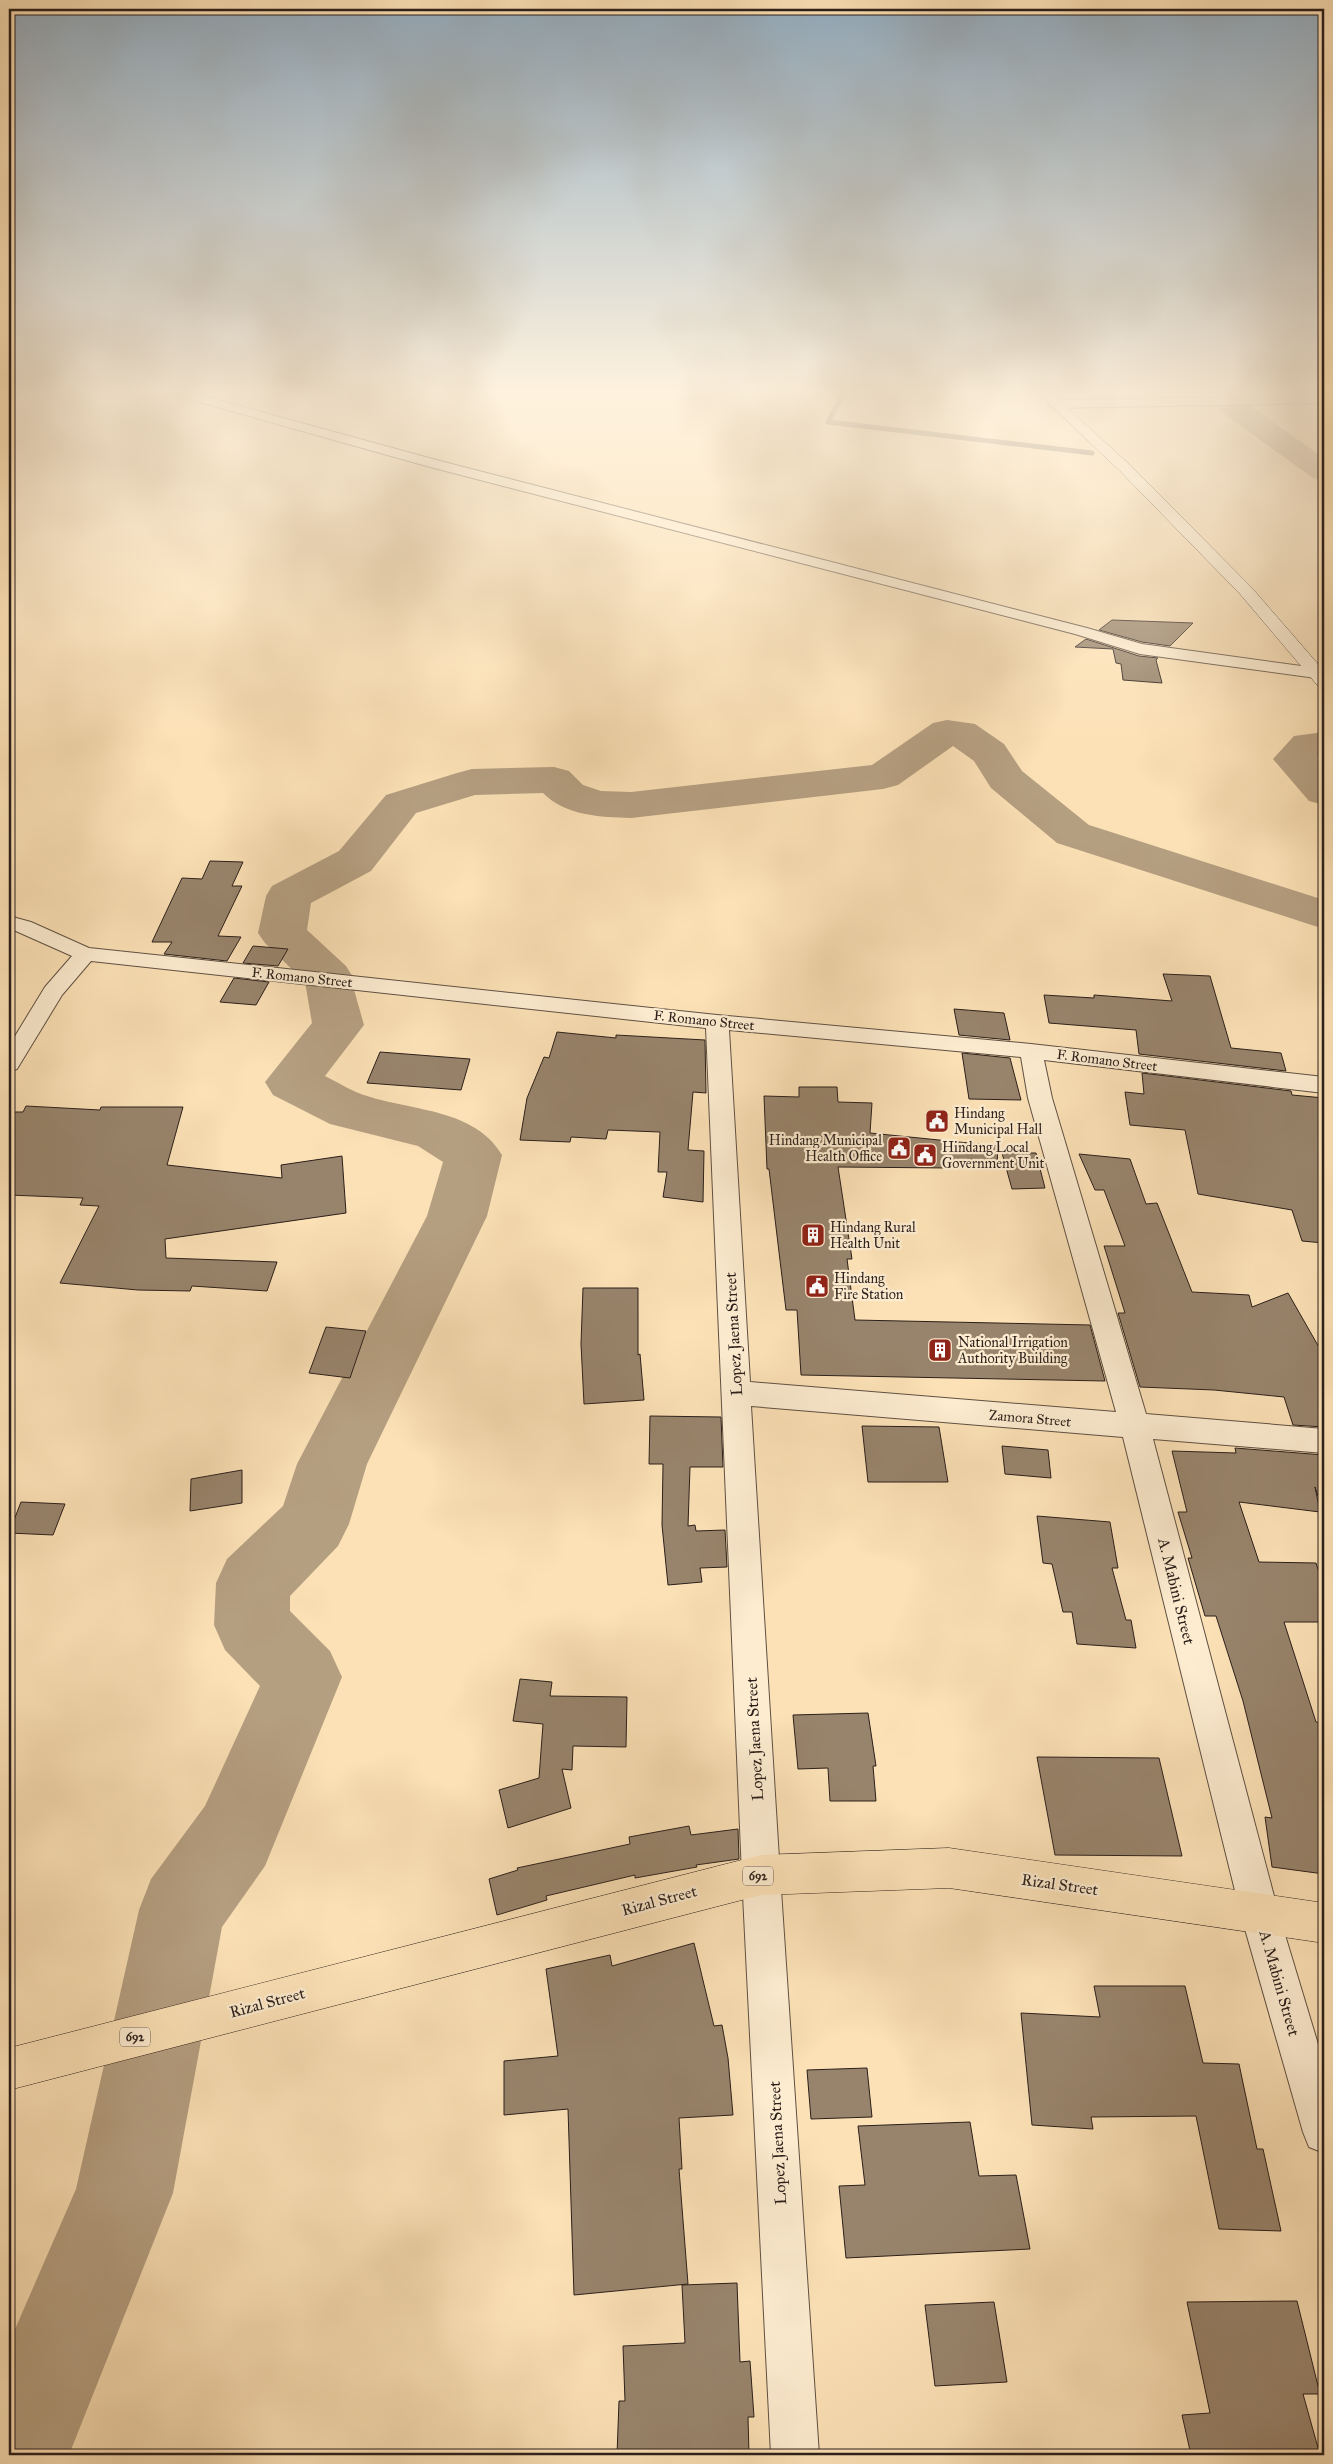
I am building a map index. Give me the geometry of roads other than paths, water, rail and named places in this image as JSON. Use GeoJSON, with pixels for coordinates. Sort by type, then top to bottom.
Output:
{"type":"FeatureCollection","features":[{"type":"Feature","properties":{"kind":"main road","name":"Rizal Street"},"geometry":{"type":"LineString","coordinates":[[9,2069],[761,1875],[949,1868],[1324,1924]]}},
{"type":"Feature","properties":{"kind":"street"},"geometry":{"type":"LineString","coordinates":[[610,509],[1081,630],[1140,649],[1320,678]]}},
{"type":"Feature","properties":{"kind":"street"},"geometry":{"type":"LineString","coordinates":[[1165,509],[1246,591],[1320,678]]}},
{"type":"Feature","properties":{"kind":"street","name":"F. Romano Street"},"geometry":{"type":"LineString","coordinates":[[9,922],[24,926],[85,954],[717,1022],[1031,1051],[1324,1085]]}},
{"type":"Feature","properties":{"kind":"street"},"geometry":{"type":"LineString","coordinates":[[9,1064],[53,992],[85,954]]}},
{"type":"Feature","properties":{"kind":"street","name":"Lopez Jaena Street"},"geometry":{"type":"LineString","coordinates":[[717,1022],[761,1875],[795,2455]]}},
{"type":"Feature","properties":{"kind":"street","name":"A. Mabini Street"},"geometry":{"type":"LineString","coordinates":[[1031,1051],[1040,1098],[1135,1426],[1260,1915],[1324,2132]]}},
{"type":"Feature","properties":{"kind":"street","name":"Zamora Street"},"geometry":{"type":"LineString","coordinates":[[736,1394],[1324,1441]]}},
{"type":"Feature","properties":{"kind":"waterway"},"geometry":{"type":"LineString","coordinates":[[328,977],[282,933],[289,896],[355,861],[401,804],[472,782],[554,780],[568,794],[597,804],[631,805],[883,776],[947,732],[961,733],[990,753],[1006,779],[1073,834],[1324,915]]}},
{"type":"Feature","properties":{"kind":"waterway"},"geometry":{"type":"LineString","coordinates":[[1324,744],[1308,745],[1294,759],[1324,792]]}},
{"type":"Feature","properties":{"kind":"waterway"},"geometry":{"type":"LineString","coordinates":[[15,2455],[124,2193],[182,1910],[235,1836],[303,1677],[252,1625],[253,1583],[313,1524],[332,1464],[457,1216],[474,1155],[436,1131],[350,1111],[292,1082],[338,1025],[329,983]]}},
{"type":"Feature","properties":{"kind":"place","name":"Hindang Municipal Hall"},"geometry":{"type":"Point","coordinates":[937,1121]}},
{"type":"Feature","properties":{"kind":"place","name":"Hindang Municipal Health Office"},"geometry":{"type":"Point","coordinates":[899,1148]}},
{"type":"Feature","properties":{"kind":"place","name":"Hindang Local Government Unit"},"geometry":{"type":"Point","coordinates":[925,1155]}},
{"type":"Feature","properties":{"kind":"place","name":"Hindang Rural Health Unit"},"geometry":{"type":"Point","coordinates":[813,1235]}},
{"type":"Feature","properties":{"kind":"place","name":"Hindang Fire Station"},"geometry":{"type":"Point","coordinates":[817,1286]}},
{"type":"Feature","properties":{"kind":"place","name":"National Irrigation Authority Building"},"geometry":{"type":"Point","coordinates":[940,1350]}}]}
